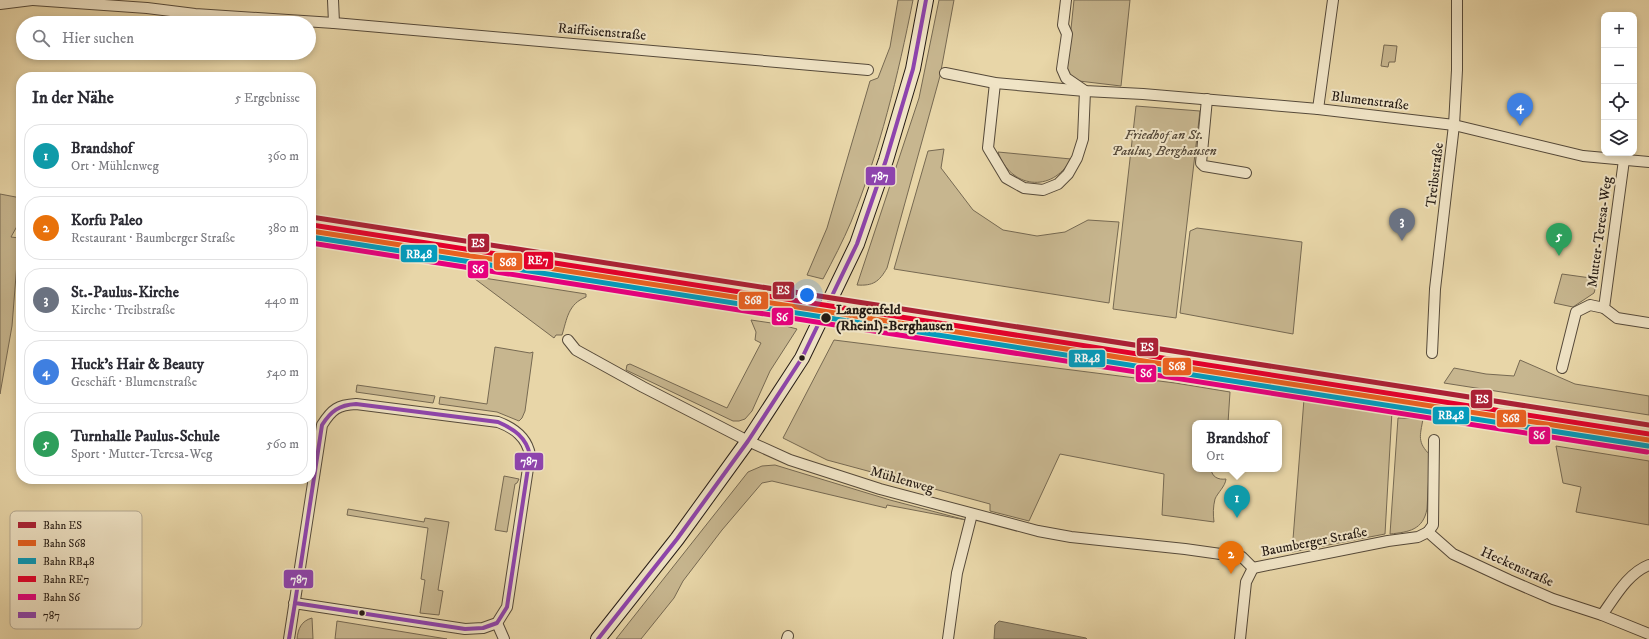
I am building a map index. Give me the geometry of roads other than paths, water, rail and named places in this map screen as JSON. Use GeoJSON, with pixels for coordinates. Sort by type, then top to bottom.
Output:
{"type":"FeatureCollection","features":[{"type":"Feature","properties":{"kind":"main road"},"geometry":{"type":"LineString","coordinates":[[598,639],[677,539],[748,441],[802,358],[857,244],[886,160],[914,69],[926,0]]}},
{"type":"Feature","properties":{"kind":"street","name":"Raiffeisenstraße"},"geometry":{"type":"LineString","coordinates":[[0,4],[33,0],[161,9],[195,14],[226,16]]}},
{"type":"Feature","properties":{"kind":"street"},"geometry":{"type":"LineString","coordinates":[[333,0],[334,23]]}},
{"type":"Feature","properties":{"kind":"street"},"geometry":{"type":"LineString","coordinates":[[995,83],[988,148],[1006,178],[1024,188],[1043,190],[1058,184],[1068,174],[1077,158],[1083,139],[1085,91],[1066,78],[1062,69],[1066,34],[1063,25],[1066,0]]}},
{"type":"Feature","properties":{"kind":"street"},"geometry":{"type":"LineString","coordinates":[[1318,109],[1333,0]]}},
{"type":"Feature","properties":{"kind":"street","name":"Treibstraße"},"geometry":{"type":"LineString","coordinates":[[1432,353],[1434,289],[1454,125],[1457,70],[1457,0]]}},
{"type":"Feature","properties":{"kind":"street","name":"Raiffeisenstraße"},"geometry":{"type":"LineString","coordinates":[[316,22],[868,70]]}},
{"type":"Feature","properties":{"kind":"street","name":"Blumenstraße"},"geometry":{"type":"LineString","coordinates":[[945,73],[995,83],[1085,91],[1123,92],[1318,109],[1454,125],[1583,156],[1649,162]]}},
{"type":"Feature","properties":{"kind":"street"},"geometry":{"type":"LineString","coordinates":[[1207,99],[1201,163],[1204,166],[1246,173]]}},
{"type":"Feature","properties":{"kind":"street","name":"Mutter-Teresa-Weg"},"geometry":{"type":"LineString","coordinates":[[1604,308],[1624,160]]}},
{"type":"Feature","properties":{"kind":"street","name":"Mutter-Teresa-Weg"},"geometry":{"type":"LineString","coordinates":[[1562,368],[1576,312],[1590,305],[1604,308],[1617,318],[1649,323]]}},
{"type":"Feature","properties":{"kind":"street","name":"Mühlenweg"},"geometry":{"type":"LineString","coordinates":[[568,340],[576,350],[643,387],[748,441],[790,460],[880,489],[1038,531],[1071,537],[1185,549],[1242,557],[1253,568]]}},
{"type":"Feature","properties":{"kind":"street"},"geometry":{"type":"LineString","coordinates":[[294,603],[465,629],[483,628],[497,623],[507,607],[530,455],[529,449],[521,435],[511,427],[498,422],[356,404],[343,405],[329,413],[322,424],[316,462]]}},
{"type":"Feature","properties":{"kind":"street"},"geometry":{"type":"LineString","coordinates":[[1428,532],[1433,525],[1434,440]]}},
{"type":"Feature","properties":{"kind":"street"},"geometry":{"type":"LineString","coordinates":[[289,639],[313,484]]}},
{"type":"Feature","properties":{"kind":"street"},"geometry":{"type":"LineString","coordinates":[[948,639],[957,573],[972,514]]}},
{"type":"Feature","properties":{"kind":"street","name":"Baumberger Straße"},"geometry":{"type":"LineString","coordinates":[[1240,639],[1246,582],[1253,568],[1388,541],[1418,537],[1428,532]]}},
{"type":"Feature","properties":{"kind":"street","name":"Heckenstraße"},"geometry":{"type":"LineString","coordinates":[[1428,532],[1454,554],[1510,580],[1553,599],[1602,615],[1649,634]]}},
{"type":"Feature","properties":{"kind":"street"},"geometry":{"type":"LineString","coordinates":[[1602,615],[1624,585],[1637,571],[1649,565]]}},
{"type":"Feature","properties":{"kind":"street"},"geometry":{"type":"LineString","coordinates":[[497,623],[504,639]]}},
{"type":"Feature","properties":{"kind":"rail line","name":"ES"},"geometry":{"type":"LineString","coordinates":[[316,218],[1649,425]]}},
{"type":"Feature","properties":{"kind":"rail line","name":"RE7"},"geometry":{"type":"LineString","coordinates":[[316,226],[1649,434]]}},
{"type":"Feature","properties":{"kind":"rail line","name":"S68"},"geometry":{"type":"LineString","coordinates":[[316,232],[1649,440]]}},
{"type":"Feature","properties":{"kind":"rail line","name":"RB48"},"geometry":{"type":"LineString","coordinates":[[316,238],[1648,446]]}},
{"type":"Feature","properties":{"kind":"rail line","name":"S6"},"geometry":{"type":"LineString","coordinates":[[316,244],[1647,452]]}},
{"type":"Feature","properties":{"kind":"place","name":"Huck's Hair & Beauty"},"geometry":{"type":"Point","coordinates":[1520,126]}},
{"type":"Feature","properties":{"kind":"place","name":"St.-Paulus-Kirche"},"geometry":{"type":"Point","coordinates":[1402,241]}},
{"type":"Feature","properties":{"kind":"place","name":"Turnhalle Paulus-Schule"},"geometry":{"type":"Point","coordinates":[1559,256]}},
{"type":"Feature","properties":{"kind":"place","name":"Langenfeld (Rheinl)-Berghausen"},"geometry":{"type":"Point","coordinates":[826,318]}},
{"type":"Feature","properties":{"kind":"place","name":"Brandshof"},"geometry":{"type":"Point","coordinates":[1237,518]}},
{"type":"Feature","properties":{"kind":"place","name":"Korfu Paleo"},"geometry":{"type":"Point","coordinates":[1231,574]}},
{"type":"Feature","properties":{"kind":"park label","name":"Friedhof an St. Paulus, Berghausen"},"geometry":{"type":"Point","coordinates":[1164,144]}}]}
